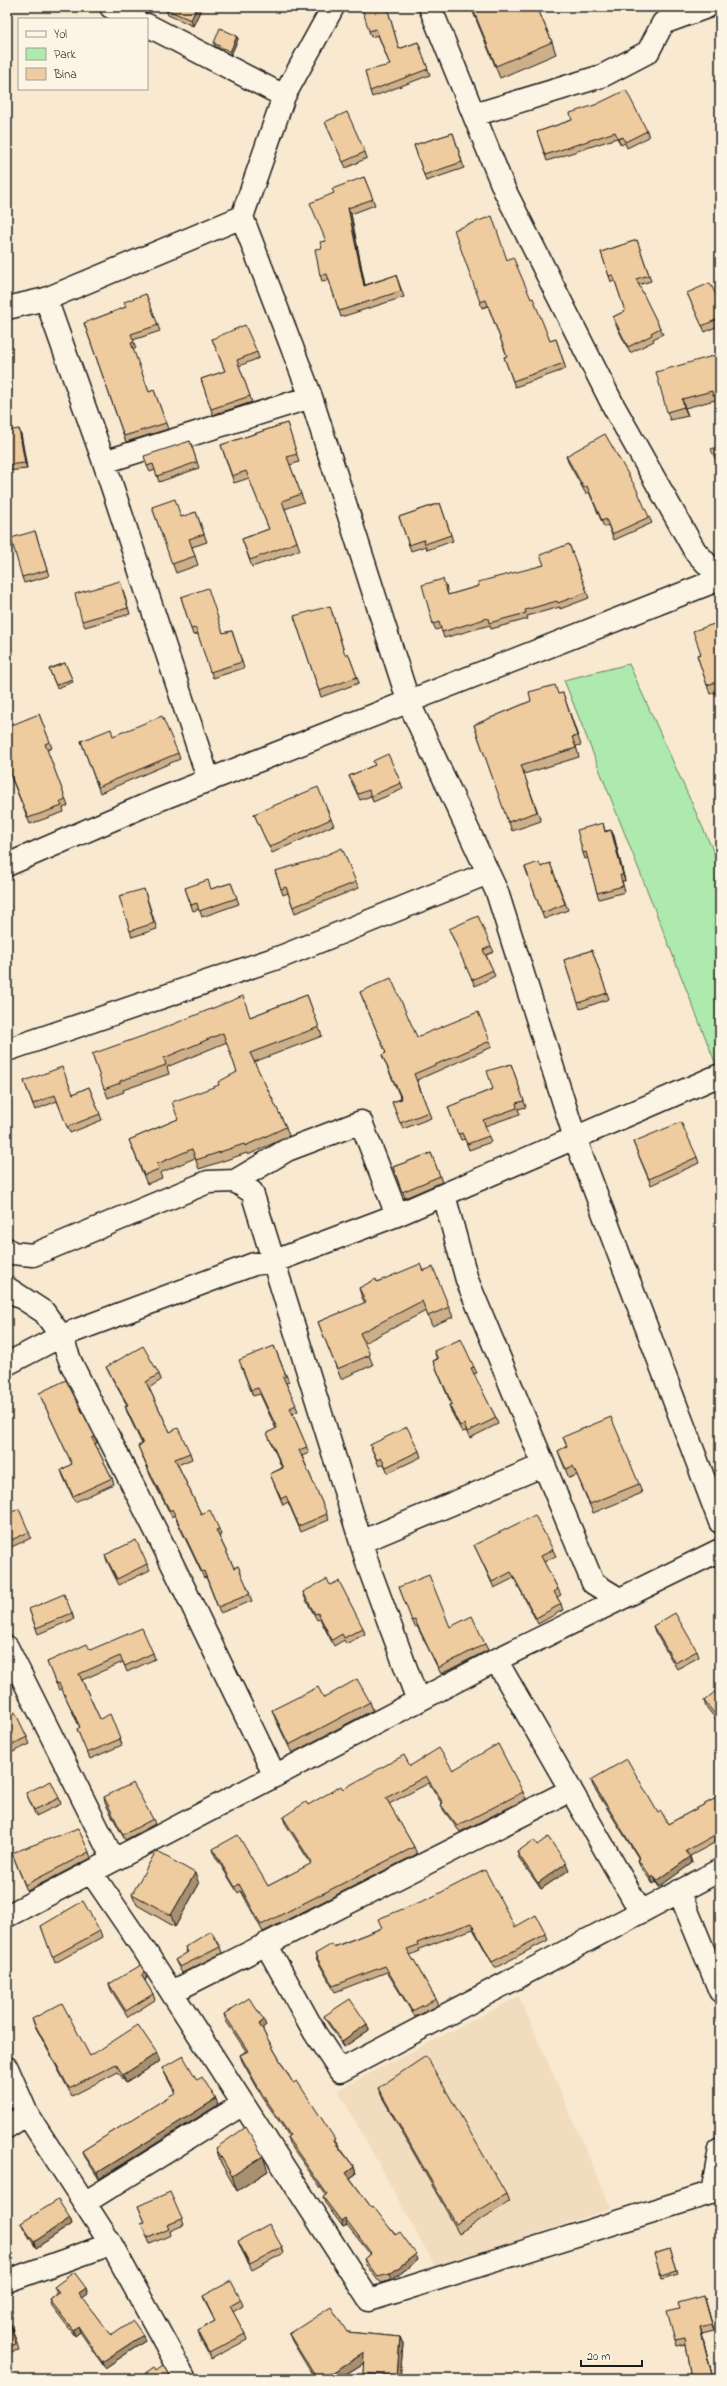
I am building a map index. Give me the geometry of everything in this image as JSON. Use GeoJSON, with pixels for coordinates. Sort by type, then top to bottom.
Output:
{"type":"FeatureCollection","features":[{"type":"Feature","properties":{"kind":"street"},"geometry":{"type":"LineString","coordinates":[[111,7],[132,18]]}},
{"type":"Feature","properties":{"kind":"street"},"geometry":{"type":"LineString","coordinates":[[333,7],[284,96],[242,217],[311,397],[409,703],[497,892],[574,1138],[720,1522]]}},
{"type":"Feature","properties":{"kind":"street"},"geometry":{"type":"LineString","coordinates":[[7,865],[209,781],[720,579],[695,551],[614,407],[504,189],[430,7]]}},
{"type":"Feature","properties":{"kind":"street"},"geometry":{"type":"LineString","coordinates":[[474,115],[602,76],[648,52],[663,23],[707,7]]}},
{"type":"Feature","properties":{"kind":"street"},"geometry":{"type":"LineString","coordinates":[[148,26],[284,96]]}},
{"type":"Feature","properties":{"kind":"street"},"geometry":{"type":"LineString","coordinates":[[7,308],[46,299],[242,217]]}},
{"type":"Feature","properties":{"kind":"street"},"geometry":{"type":"LineString","coordinates":[[46,299],[104,462],[209,781]]}},
{"type":"Feature","properties":{"kind":"street"},"geometry":{"type":"LineString","coordinates":[[104,462],[311,397]]}},
{"type":"Feature","properties":{"kind":"street"},"geometry":{"type":"LineString","coordinates":[[7,1050],[283,956],[488,872]]}},
{"type":"Feature","properties":{"kind":"street"},"geometry":{"type":"LineString","coordinates":[[7,1364],[61,1336],[254,1264],[275,1261],[397,1215],[720,1075]]}},
{"type":"Feature","properties":{"kind":"street"},"geometry":{"type":"LineString","coordinates":[[7,1249],[12,1253],[33,1256],[208,1182],[235,1181],[287,1150],[361,1122],[397,1215]]}},
{"type":"Feature","properties":{"kind":"street"},"geometry":{"type":"LineString","coordinates":[[235,1181],[252,1192],[275,1261],[361,1542],[418,1701]]}},
{"type":"Feature","properties":{"kind":"street"},"geometry":{"type":"LineString","coordinates":[[444,1195],[466,1280],[593,1583],[619,1599]]}},
{"type":"Feature","properties":{"kind":"street"},"geometry":{"type":"LineString","coordinates":[[7,1288],[44,1312],[61,1336],[71,1362],[165,1549],[275,1776]]}},
{"type":"Feature","properties":{"kind":"street"},"geometry":{"type":"LineString","coordinates":[[361,1542],[544,1465]]}},
{"type":"Feature","properties":{"kind":"street"},"geometry":{"type":"LineString","coordinates":[[7,1916],[496,1660],[720,1550]]}},
{"type":"Feature","properties":{"kind":"street"},"geometry":{"type":"LineString","coordinates":[[7,1647],[114,1859]]}},
{"type":"Feature","properties":{"kind":"street"},"geometry":{"type":"LineString","coordinates":[[496,1660],[641,1912]]}},
{"type":"Feature","properties":{"kind":"street"},"geometry":{"type":"LineString","coordinates":[[172,1992],[571,1790]]}},
{"type":"Feature","properties":{"kind":"street"},"geometry":{"type":"LineString","coordinates":[[266,1944],[315,2033],[340,2071],[720,1870]]}},
{"type":"Feature","properties":{"kind":"street"},"geometry":{"type":"LineString","coordinates":[[91,1872],[172,1992],[369,2300],[716,2191],[720,2149]]}},
{"type":"Feature","properties":{"kind":"street"},"geometry":{"type":"LineString","coordinates":[[679,1891],[720,1992]]}},
{"type":"Feature","properties":{"kind":"street"},"geometry":{"type":"LineString","coordinates":[[7,2068],[27,2114],[86,2202],[111,2244],[185,2379]]}},
{"type":"Feature","properties":{"kind":"street"},"geometry":{"type":"LineString","coordinates":[[86,2202],[243,2104]]}},
{"type":"Feature","properties":{"kind":"street"},"geometry":{"type":"LineString","coordinates":[[7,2127],[27,2114]]}},
{"type":"Feature","properties":{"kind":"street"},"geometry":{"type":"LineString","coordinates":[[7,2281],[111,2244]]}},
{"type":"Feature","properties":{"kind":"shaded area"},"geometry":{"type":"Polygon","coordinates":[[[519,1996],[611,2208],[436,2268],[338,2090],[519,1996]]]}},
{"type":"Feature","properties":{"kind":"green space"},"geometry":{"type":"Polygon","coordinates":[[[629,664],[720,866],[720,1060],[715,1062],[564,680],[629,664]]]}},
{"type":"Feature","properties":{"kind":"building"},"geometry":{"type":"Polygon","coordinates":[[[166,7],[197,7],[191,20],[165,9],[166,7]]]}},
{"type":"Feature","properties":{"kind":"building"},"geometry":{"type":"Polygon","coordinates":[[[387,7],[399,49],[418,42],[428,69],[370,91],[365,71],[390,65],[376,29],[369,31],[362,8],[387,7]]]}},
{"type":"Feature","properties":{"kind":"building"},"geometry":{"type":"Polygon","coordinates":[[[472,7],[537,7],[552,42],[496,66],[472,7]]]}},
{"type":"Feature","properties":{"kind":"building"},"geometry":{"type":"Polygon","coordinates":[[[220,28],[237,36],[230,52],[214,43],[220,28]]]}},
{"type":"Feature","properties":{"kind":"building"},"geometry":{"type":"Polygon","coordinates":[[[626,90],[647,131],[625,142],[623,137],[618,139],[615,132],[545,155],[537,132],[572,120],[570,113],[595,105],[626,90]]]}},
{"type":"Feature","properties":{"kind":"building"},"geometry":{"type":"Polygon","coordinates":[[[347,112],[365,152],[343,162],[325,122],[347,112]]]}},
{"type":"Feature","properties":{"kind":"building"},"geometry":{"type":"Polygon","coordinates":[[[453,133],[462,162],[424,175],[414,145],[453,133]]]}},
{"type":"Feature","properties":{"kind":"building"},"geometry":{"type":"Polygon","coordinates":[[[364,177],[373,199],[348,208],[364,286],[396,275],[401,291],[339,311],[327,274],[320,275],[315,249],[322,248],[320,242],[326,241],[310,203],[334,193],[332,189],[364,177]]]}},
{"type":"Feature","properties":{"kind":"building"},"geometry":{"type":"Polygon","coordinates":[[[492,216],[507,260],[513,257],[531,299],[533,298],[550,341],[556,339],[564,363],[513,381],[504,357],[507,356],[486,300],[480,302],[454,230],[492,216]]]}},
{"type":"Feature","properties":{"kind":"building"},"geometry":{"type":"Polygon","coordinates":[[[637,240],[649,275],[636,279],[660,328],[651,333],[652,335],[628,347],[613,317],[625,311],[613,275],[609,276],[601,252],[637,240]]]}},
{"type":"Feature","properties":{"kind":"building"},"geometry":{"type":"Polygon","coordinates":[[[710,283],[720,303],[720,318],[702,326],[687,293],[710,283]]]}},
{"type":"Feature","properties":{"kind":"building"},"geometry":{"type":"Polygon","coordinates":[[[146,294],[158,325],[131,334],[134,342],[131,343],[149,392],[154,390],[166,423],[124,436],[84,323],[126,307],[124,302],[146,294]]]}},
{"type":"Feature","properties":{"kind":"building"},"geometry":{"type":"Polygon","coordinates":[[[245,325],[257,352],[237,360],[250,396],[211,409],[201,379],[225,371],[212,339],[245,325]]]}},
{"type":"Feature","properties":{"kind":"building"},"geometry":{"type":"Polygon","coordinates":[[[720,354],[720,395],[713,396],[712,391],[682,399],[684,407],[667,412],[656,372],[720,354]]]}},
{"type":"Feature","properties":{"kind":"building"},"geometry":{"type":"Polygon","coordinates":[[[7,376],[10,385],[7,386],[7,376]]]}},
{"type":"Feature","properties":{"kind":"building"},"geometry":{"type":"Polygon","coordinates":[[[287,423],[297,454],[287,457],[301,494],[282,501],[297,542],[250,560],[242,539],[269,529],[246,471],[232,476],[221,445],[287,423]]]}},
{"type":"Feature","properties":{"kind":"building"},"geometry":{"type":"Polygon","coordinates":[[[19,429],[25,463],[7,465],[7,431],[19,429]]]}},
{"type":"Feature","properties":{"kind":"building"},"geometry":{"type":"Polygon","coordinates":[[[605,434],[636,488],[649,517],[612,534],[606,519],[602,521],[587,486],[584,488],[566,456],[605,434]]]}},
{"type":"Feature","properties":{"kind":"building"},"geometry":{"type":"Polygon","coordinates":[[[190,441],[197,462],[157,476],[153,464],[147,466],[144,456],[190,441]]]}},
{"type":"Feature","properties":{"kind":"building"},"geometry":{"type":"Polygon","coordinates":[[[720,446],[720,470],[711,449],[720,446]]]}},
{"type":"Feature","properties":{"kind":"building"},"geometry":{"type":"Polygon","coordinates":[[[175,499],[181,517],[196,512],[204,534],[189,539],[195,556],[172,564],[152,507],[175,499]]]}},
{"type":"Feature","properties":{"kind":"building"},"geometry":{"type":"Polygon","coordinates":[[[440,503],[451,535],[425,544],[424,540],[409,545],[399,517],[440,503]]]}},
{"type":"Feature","properties":{"kind":"building"},"geometry":{"type":"Polygon","coordinates":[[[35,531],[47,570],[22,577],[11,538],[35,531]]]}},
{"type":"Feature","properties":{"kind":"building"},"geometry":{"type":"Polygon","coordinates":[[[569,544],[587,592],[558,603],[557,601],[525,610],[526,613],[489,623],[488,618],[442,632],[439,622],[433,624],[422,585],[443,579],[448,595],[479,586],[478,582],[544,565],[540,555],[569,544]]]}},
{"type":"Feature","properties":{"kind":"building"},"geometry":{"type":"Polygon","coordinates":[[[120,581],[128,608],[82,621],[75,594],[120,581]]]}},
{"type":"Feature","properties":{"kind":"building"},"geometry":{"type":"Polygon","coordinates":[[[208,588],[223,633],[232,631],[242,662],[210,672],[196,628],[191,629],[181,597],[208,588]]]}},
{"type":"Feature","properties":{"kind":"building"},"geometry":{"type":"Polygon","coordinates":[[[330,606],[345,655],[348,653],[357,677],[319,691],[294,616],[330,606]]]}},
{"type":"Feature","properties":{"kind":"building"},"geometry":{"type":"Polygon","coordinates":[[[714,624],[716,629],[720,627],[720,681],[707,685],[697,655],[701,654],[693,631],[714,624]]]}},
{"type":"Feature","properties":{"kind":"building"},"geometry":{"type":"Polygon","coordinates":[[[65,663],[72,679],[56,685],[49,669],[65,663]]]}},
{"type":"Feature","properties":{"kind":"building"},"geometry":{"type":"Polygon","coordinates":[[[555,685],[558,694],[563,693],[577,736],[572,737],[576,748],[521,765],[537,812],[508,822],[474,725],[531,701],[529,692],[555,685]]]}},
{"type":"Feature","properties":{"kind":"building"},"geometry":{"type":"Polygon","coordinates":[[[39,714],[50,742],[45,744],[66,800],[60,802],[62,806],[28,818],[7,766],[7,727],[39,714]]]}},
{"type":"Feature","properties":{"kind":"building"},"geometry":{"type":"Polygon","coordinates":[[[162,716],[178,753],[98,787],[81,741],[111,729],[113,736],[162,716]]]}},
{"type":"Feature","properties":{"kind":"building"},"geometry":{"type":"Polygon","coordinates":[[[388,754],[401,783],[371,796],[369,790],[358,794],[349,776],[375,765],[373,761],[388,754]]]}},
{"type":"Feature","properties":{"kind":"building"},"geometry":{"type":"Polygon","coordinates":[[[318,787],[331,819],[269,847],[254,814],[318,787]]]}},
{"type":"Feature","properties":{"kind":"building"},"geometry":{"type":"Polygon","coordinates":[[[603,823],[605,832],[611,830],[623,875],[620,875],[623,886],[597,893],[586,852],[583,853],[577,830],[603,823]]]}},
{"type":"Feature","properties":{"kind":"building"},"geometry":{"type":"Polygon","coordinates":[[[342,848],[356,882],[293,907],[286,887],[281,889],[275,871],[317,859],[342,848]]]}},
{"type":"Feature","properties":{"kind":"building"},"geometry":{"type":"Polygon","coordinates":[[[539,862],[541,867],[550,863],[565,904],[542,913],[525,867],[539,862]]]}},
{"type":"Feature","properties":{"kind":"building"},"geometry":{"type":"Polygon","coordinates":[[[208,880],[211,889],[231,883],[237,898],[199,911],[197,903],[191,905],[185,888],[208,880]]]}},
{"type":"Feature","properties":{"kind":"building"},"geometry":{"type":"Polygon","coordinates":[[[144,889],[154,923],[130,931],[119,896],[144,889]]]}},
{"type":"Feature","properties":{"kind":"building"},"geometry":{"type":"Polygon","coordinates":[[[478,916],[491,946],[483,950],[493,970],[472,980],[449,929],[478,916]]]}},
{"type":"Feature","properties":{"kind":"building"},"geometry":{"type":"Polygon","coordinates":[[[592,950],[607,993],[578,1003],[564,960],[592,950]]]}},
{"type":"Feature","properties":{"kind":"building"},"geometry":{"type":"Polygon","coordinates":[[[391,978],[417,1037],[478,1012],[490,1041],[414,1074],[429,1112],[400,1123],[392,1102],[402,1099],[382,1055],[386,1053],[360,992],[391,978]]]}},
{"type":"Feature","properties":{"kind":"building"},"geometry":{"type":"Polygon","coordinates":[[[307,995],[319,1027],[250,1053],[286,1127],[245,1146],[244,1144],[196,1160],[192,1149],[157,1164],[159,1169],[144,1175],[129,1140],[178,1119],[172,1102],[219,1085],[218,1082],[237,1072],[223,1033],[164,1058],[166,1065],[120,1081],[120,1083],[104,1089],[92,1054],[154,1032],[243,996],[250,1017],[307,995]]]}},
{"type":"Feature","properties":{"kind":"building"},"geometry":{"type":"Polygon","coordinates":[[[511,1064],[524,1101],[516,1103],[517,1108],[483,1120],[489,1136],[467,1144],[462,1133],[458,1134],[448,1107],[493,1089],[487,1071],[511,1064]]]}},
{"type":"Feature","properties":{"kind":"building"},"geometry":{"type":"Polygon","coordinates":[[[62,1067],[73,1094],[89,1087],[100,1114],[67,1127],[55,1095],[33,1104],[24,1081],[62,1067]]]}},
{"type":"Feature","properties":{"kind":"building"},"geometry":{"type":"Polygon","coordinates":[[[681,1122],[697,1157],[649,1179],[633,1142],[681,1122]]]}},
{"type":"Feature","properties":{"kind":"building"},"geometry":{"type":"Polygon","coordinates":[[[431,1153],[440,1176],[402,1192],[393,1167],[431,1153]]]}},
{"type":"Feature","properties":{"kind":"building"},"geometry":{"type":"Polygon","coordinates":[[[420,1264],[423,1271],[433,1267],[449,1307],[428,1316],[422,1301],[360,1333],[370,1355],[337,1369],[318,1322],[366,1302],[359,1288],[376,1279],[377,1282],[420,1264]]]}},
{"type":"Feature","properties":{"kind":"building"},"geometry":{"type":"Polygon","coordinates":[[[461,1339],[474,1367],[471,1368],[496,1418],[467,1432],[464,1424],[460,1426],[449,1405],[452,1404],[433,1361],[438,1359],[434,1351],[461,1339]]]}},
{"type":"Feature","properties":{"kind":"building"},"geometry":{"type":"Polygon","coordinates":[[[143,1346],[159,1374],[146,1382],[170,1432],[178,1428],[190,1453],[175,1459],[201,1514],[210,1510],[219,1529],[216,1530],[234,1568],[238,1566],[250,1594],[218,1607],[204,1571],[202,1572],[172,1509],[170,1511],[149,1471],[138,1446],[143,1444],[125,1406],[128,1405],[106,1367],[143,1346]]]}},
{"type":"Feature","properties":{"kind":"building"},"geometry":{"type":"Polygon","coordinates":[[[274,1346],[286,1376],[283,1377],[296,1405],[290,1408],[307,1447],[299,1450],[327,1514],[299,1526],[286,1496],[281,1499],[270,1474],[283,1468],[267,1433],[277,1428],[258,1388],[251,1390],[239,1360],[274,1346]]]}},
{"type":"Feature","properties":{"kind":"building"},"geometry":{"type":"Polygon","coordinates":[[[66,1380],[95,1437],[92,1438],[112,1478],[73,1496],[61,1470],[72,1464],[39,1393],[66,1380]]]}},
{"type":"Feature","properties":{"kind":"building"},"geometry":{"type":"Polygon","coordinates":[[[611,1417],[639,1484],[590,1504],[573,1466],[566,1469],[558,1451],[567,1446],[563,1437],[611,1417]]]}},
{"type":"Feature","properties":{"kind":"building"},"geometry":{"type":"Polygon","coordinates":[[[407,1427],[419,1451],[386,1467],[381,1458],[377,1460],[370,1445],[407,1427]]]}},
{"type":"Feature","properties":{"kind":"building"},"geometry":{"type":"Polygon","coordinates":[[[19,1509],[29,1532],[7,1542],[7,1514],[19,1509]]]}},
{"type":"Feature","properties":{"kind":"building"},"geometry":{"type":"Polygon","coordinates":[[[535,1515],[553,1550],[541,1556],[558,1589],[554,1592],[561,1604],[536,1618],[511,1572],[492,1582],[474,1545],[535,1515]]]}},
{"type":"Feature","properties":{"kind":"building"},"geometry":{"type":"Polygon","coordinates":[[[136,1540],[147,1564],[117,1579],[105,1555],[136,1540]]]}},
{"type":"Feature","properties":{"kind":"building"},"geometry":{"type":"Polygon","coordinates":[[[429,1575],[450,1627],[472,1616],[485,1644],[438,1668],[415,1620],[412,1621],[399,1587],[429,1575]]]}},
{"type":"Feature","properties":{"kind":"building"},"geometry":{"type":"Polygon","coordinates":[[[327,1579],[330,1585],[339,1581],[363,1628],[344,1638],[342,1634],[332,1640],[318,1613],[315,1614],[303,1592],[327,1579]]]}},
{"type":"Feature","properties":{"kind":"building"},"geometry":{"type":"Polygon","coordinates":[[[64,1594],[72,1613],[36,1628],[29,1609],[64,1594]]]}},
{"type":"Feature","properties":{"kind":"building"},"geometry":{"type":"Polygon","coordinates":[[[675,1613],[697,1651],[675,1663],[653,1626],[675,1613]]]}},
{"type":"Feature","properties":{"kind":"building"},"geometry":{"type":"Polygon","coordinates":[[[142,1628],[153,1653],[125,1666],[120,1656],[79,1674],[100,1719],[110,1714],[120,1739],[87,1753],[77,1729],[80,1727],[59,1683],[56,1684],[47,1662],[87,1644],[90,1650],[142,1628]]]}},
{"type":"Feature","properties":{"kind":"building"},"geometry":{"type":"Polygon","coordinates":[[[357,1679],[370,1702],[289,1745],[272,1710],[318,1687],[324,1698],[357,1679]]]}},
{"type":"Feature","properties":{"kind":"building"},"geometry":{"type":"Polygon","coordinates":[[[718,1689],[720,1694],[720,1720],[704,1701],[718,1689]]]}},
{"type":"Feature","properties":{"kind":"building"},"geometry":{"type":"Polygon","coordinates":[[[7,1698],[13,1713],[15,1712],[27,1737],[7,1747],[7,1698]]]}},
{"type":"Feature","properties":{"kind":"building"},"geometry":{"type":"Polygon","coordinates":[[[498,1744],[523,1792],[457,1826],[441,1805],[443,1803],[426,1776],[386,1798],[414,1847],[261,1925],[239,1884],[235,1887],[213,1849],[238,1835],[268,1886],[312,1863],[283,1817],[306,1802],[308,1805],[341,1786],[343,1789],[404,1755],[410,1766],[439,1748],[453,1770],[498,1744]]]}},
{"type":"Feature","properties":{"kind":"building"},"geometry":{"type":"Polygon","coordinates":[[[627,1759],[658,1813],[661,1811],[668,1824],[720,1796],[720,1832],[686,1851],[690,1857],[657,1881],[654,1876],[651,1878],[638,1860],[640,1859],[591,1780],[627,1759]]]}},
{"type":"Feature","properties":{"kind":"building"},"geometry":{"type":"Polygon","coordinates":[[[51,1781],[59,1798],[34,1810],[26,1793],[51,1781]]]}},
{"type":"Feature","properties":{"kind":"building"},"geometry":{"type":"Polygon","coordinates":[[[133,1783],[153,1819],[123,1835],[104,1797],[133,1783]]]}},
{"type":"Feature","properties":{"kind":"building"},"geometry":{"type":"Polygon","coordinates":[[[78,1828],[89,1852],[25,1885],[12,1853],[78,1828]]]}},
{"type":"Feature","properties":{"kind":"building"},"geometry":{"type":"Polygon","coordinates":[[[548,1837],[566,1863],[538,1883],[517,1852],[534,1840],[537,1845],[548,1837]]]}},
{"type":"Feature","properties":{"kind":"building"},"geometry":{"type":"Polygon","coordinates":[[[156,1851],[195,1873],[171,1915],[132,1894],[156,1851]]]}},
{"type":"Feature","properties":{"kind":"building"},"geometry":{"type":"Polygon","coordinates":[[[485,1870],[515,1927],[536,1915],[546,1934],[492,1962],[471,1923],[417,1943],[418,1945],[407,1949],[436,1999],[412,2011],[385,1966],[333,1986],[315,1954],[332,1944],[334,1947],[382,1928],[378,1919],[430,1898],[485,1870]]]}},
{"type":"Feature","properties":{"kind":"building"},"geometry":{"type":"Polygon","coordinates":[[[83,1901],[100,1931],[52,1957],[41,1926],[83,1901]]]}},
{"type":"Feature","properties":{"kind":"building"},"geometry":{"type":"Polygon","coordinates":[[[211,1931],[220,1947],[180,1967],[175,1960],[188,1952],[185,1947],[211,1931]]]}},
{"type":"Feature","properties":{"kind":"building"},"geometry":{"type":"Polygon","coordinates":[[[141,1965],[145,1971],[142,1976],[153,1994],[126,2011],[109,1984],[141,1965]]]}},
{"type":"Feature","properties":{"kind":"building"},"geometry":{"type":"Polygon","coordinates":[[[249,1998],[264,2020],[259,2024],[293,2083],[297,2081],[335,2139],[333,2140],[354,2167],[346,2173],[371,2207],[373,2206],[395,2235],[400,2232],[416,2254],[390,2274],[378,2277],[364,2259],[371,2253],[345,2218],[341,2221],[323,2197],[327,2194],[287,2137],[290,2135],[261,2092],[240,2055],[248,2051],[224,2014],[249,1998]]]}},
{"type":"Feature","properties":{"kind":"building"},"geometry":{"type":"Polygon","coordinates":[[[350,1999],[367,2024],[342,2041],[324,2016],[350,1999]]]}},
{"type":"Feature","properties":{"kind":"building"},"geometry":{"type":"Polygon","coordinates":[[[62,2003],[90,2056],[138,2025],[157,2053],[123,2075],[116,2064],[69,2088],[32,2019],[62,2003]]]}},
{"type":"Feature","properties":{"kind":"building"},"geometry":{"type":"Polygon","coordinates":[[[183,2056],[197,2080],[202,2077],[216,2099],[97,2173],[82,2151],[176,2092],[162,2068],[183,2056]]]}},
{"type":"Feature","properties":{"kind":"building"},"geometry":{"type":"Polygon","coordinates":[[[426,2056],[506,2194],[456,2224],[378,2088],[426,2056]]]}},
{"type":"Feature","properties":{"kind":"building"},"geometry":{"type":"Polygon","coordinates":[[[246,2127],[263,2156],[232,2176],[216,2148],[246,2127]]]}},
{"type":"Feature","properties":{"kind":"building"},"geometry":{"type":"Polygon","coordinates":[[[170,2192],[182,2219],[167,2225],[169,2229],[148,2238],[141,2223],[145,2222],[138,2206],[170,2192]]]}},
{"type":"Feature","properties":{"kind":"building"},"geometry":{"type":"Polygon","coordinates":[[[58,2200],[70,2218],[34,2242],[21,2223],[58,2200]]]}},
{"type":"Feature","properties":{"kind":"building"},"geometry":{"type":"Polygon","coordinates":[[[269,2224],[282,2247],[250,2264],[238,2241],[269,2224]]]}},
{"type":"Feature","properties":{"kind":"building"},"geometry":{"type":"Polygon","coordinates":[[[670,2249],[677,2271],[661,2276],[654,2254],[670,2249]]]}},
{"type":"Feature","properties":{"kind":"building"},"geometry":{"type":"Polygon","coordinates":[[[74,2272],[86,2288],[79,2293],[111,2336],[133,2321],[143,2335],[102,2362],[78,2326],[73,2330],[50,2300],[59,2293],[54,2287],[74,2272]]]}},
{"type":"Feature","properties":{"kind":"building"},"geometry":{"type":"Polygon","coordinates":[[[231,2281],[241,2300],[230,2306],[245,2334],[209,2353],[197,2331],[215,2321],[203,2296],[231,2281]]]}},
{"type":"Feature","properties":{"kind":"building"},"geometry":{"type":"Polygon","coordinates":[[[704,2296],[712,2325],[700,2328],[713,2379],[692,2379],[685,2338],[675,2340],[667,2311],[680,2308],[678,2303],[704,2296]]]}},
{"type":"Feature","properties":{"kind":"building"},"geometry":{"type":"Polygon","coordinates":[[[331,2307],[347,2332],[400,2337],[397,2376],[363,2373],[364,2353],[322,2379],[317,2379],[289,2334],[331,2307]]]}},
{"type":"Feature","properties":{"kind":"building"},"geometry":{"type":"Polygon","coordinates":[[[7,2313],[16,2344],[7,2347],[7,2313]]]}},
{"type":"Feature","properties":{"kind":"building"},"geometry":{"type":"Polygon","coordinates":[[[164,2365],[172,2379],[138,2379],[155,2367],[157,2370],[164,2365]]]}}]}
